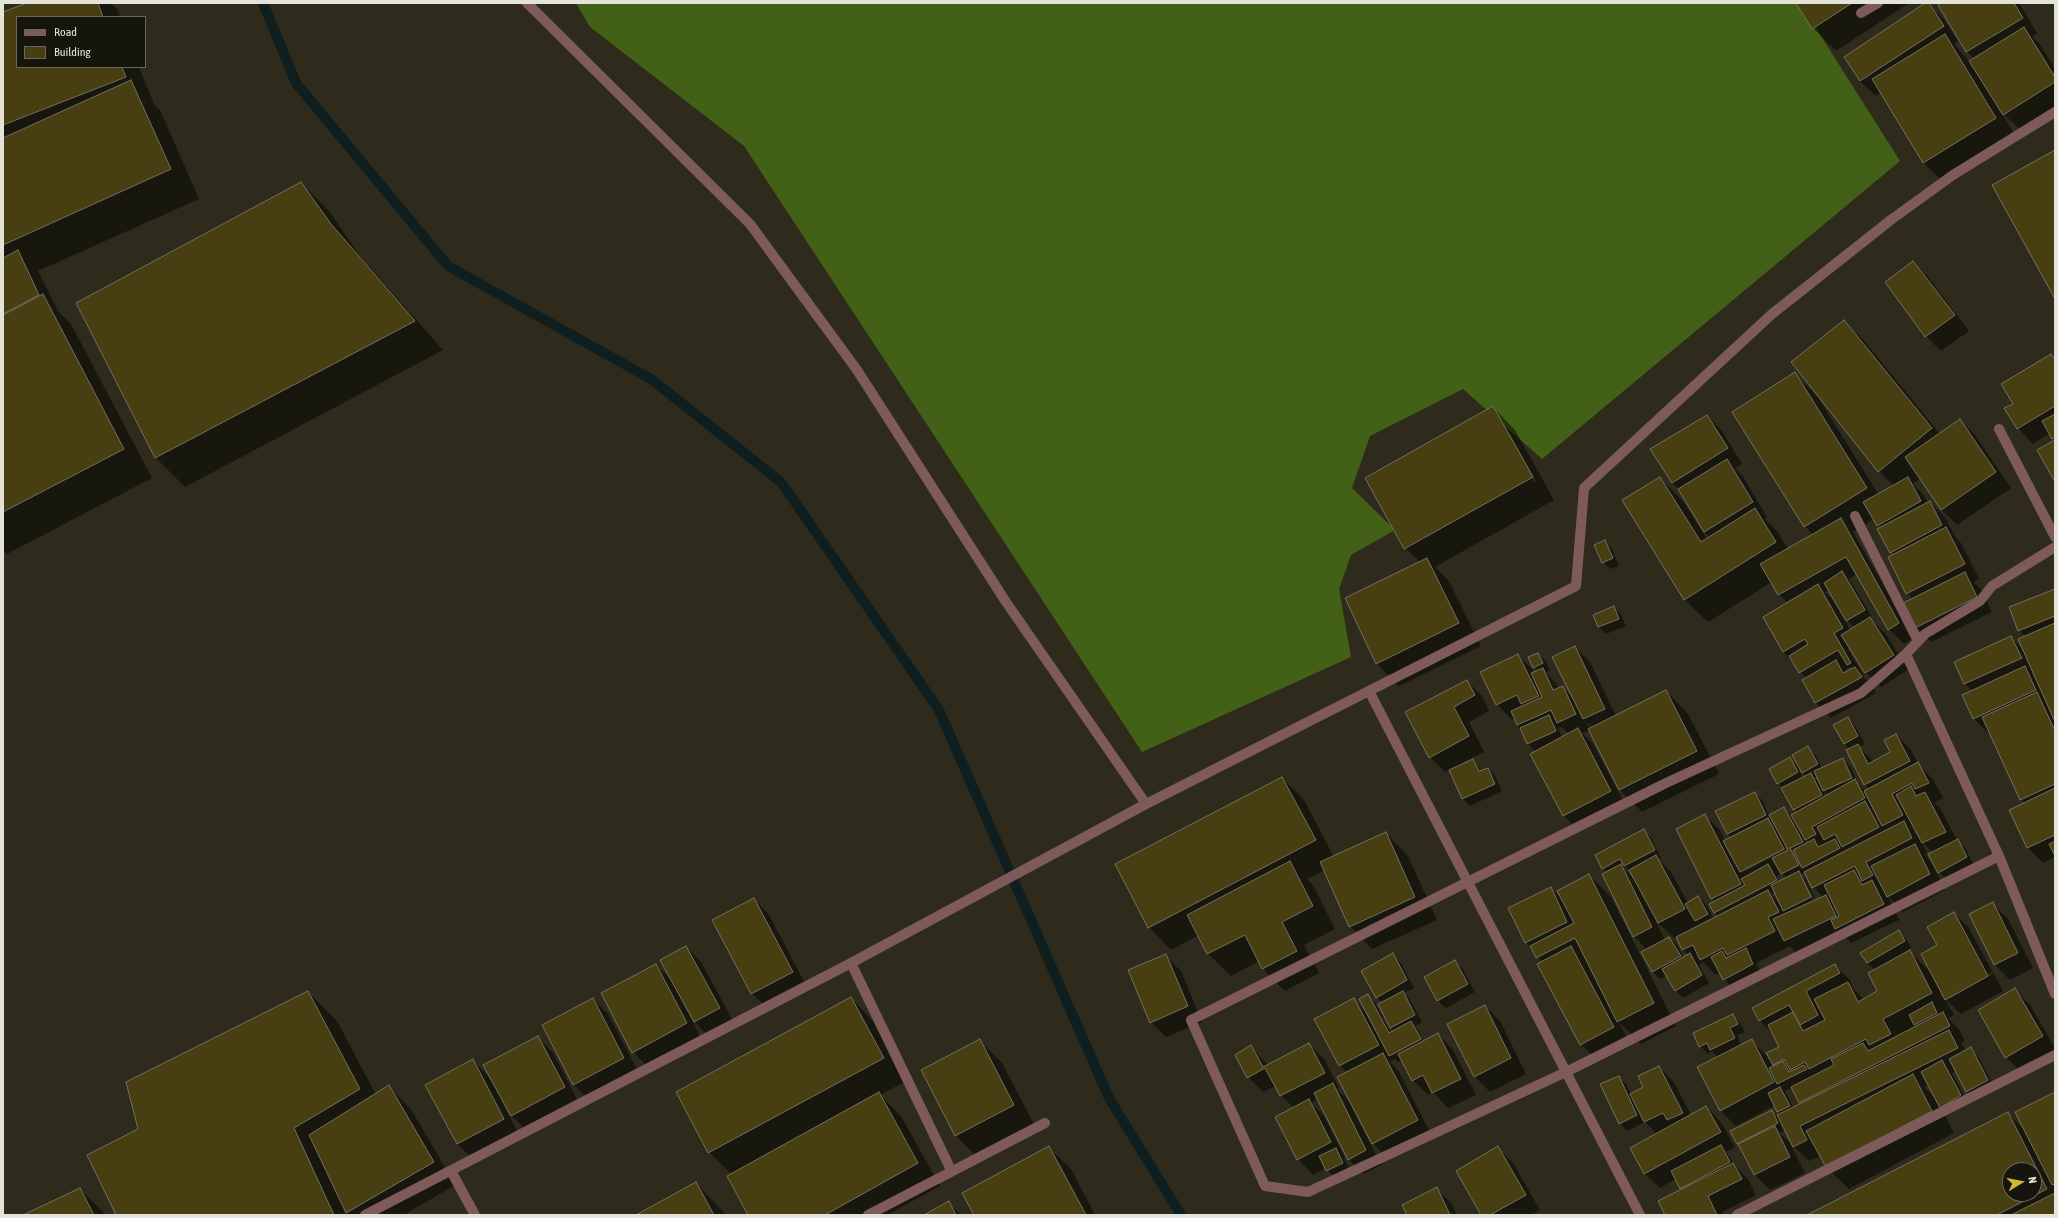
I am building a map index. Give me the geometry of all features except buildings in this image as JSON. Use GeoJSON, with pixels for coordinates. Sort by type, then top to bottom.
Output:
{"type":"FeatureCollection","features":[{"type":"Feature","properties":{"kind":"street"},"geometry":{"type":"LineString","coordinates":[[527,3],[750,224],[856,370],[1006,602],[1146,804]]}},
{"type":"Feature","properties":{"kind":"street"},"geometry":{"type":"LineString","coordinates":[[1860,13],[1878,3]]}},
{"type":"Feature","properties":{"kind":"street"},"geometry":{"type":"LineString","coordinates":[[366,1215],[851,963],[1146,804],[1576,586],[1584,488],[1784,304],[1892,218],[1953,175],[2055,112]]}},
{"type":"Feature","properties":{"kind":"street"},"geometry":{"type":"LineString","coordinates":[[1999,429],[2055,537]]}},
{"type":"Feature","properties":{"kind":"street"},"geometry":{"type":"LineString","coordinates":[[1855,516],[1918,641]]}},
{"type":"Feature","properties":{"kind":"street"},"geometry":{"type":"LineString","coordinates":[[1999,856],[1566,1072],[1308,1192],[1264,1186],[1191,1020],[1666,783],[1862,693],[1906,654],[1925,634],[1980,601],[1992,586],[2055,547]]}},
{"type":"Feature","properties":{"kind":"street"},"geometry":{"type":"LineString","coordinates":[[1906,654],[1999,856],[2055,994]]}},
{"type":"Feature","properties":{"kind":"street"},"geometry":{"type":"LineString","coordinates":[[1369,691],[1640,1215]]}},
{"type":"Feature","properties":{"kind":"street"},"geometry":{"type":"LineString","coordinates":[[851,963],[951,1170]]}},
{"type":"Feature","properties":{"kind":"street"},"geometry":{"type":"LineString","coordinates":[[1737,1215],[2055,1055]]}},
{"type":"Feature","properties":{"kind":"street"},"geometry":{"type":"LineString","coordinates":[[868,1215],[951,1170],[1044,1123]]}},
{"type":"Feature","properties":{"kind":"street"},"geometry":{"type":"LineString","coordinates":[[451,1171],[475,1215]]}},
{"type":"Feature","properties":{"kind":"green space"},"geometry":{"type":"Polygon","coordinates":[[[576,3],[1800,3],[1900,161],[1542,459],[1463,389],[1370,436],[1352,488],[1395,530],[1351,555],[1339,589],[1351,657],[1142,752],[744,146],[590,27],[576,3]]]}},
{"type":"Feature","properties":{"kind":"waterway"},"geometry":{"type":"LineString","coordinates":[[263,3],[296,83],[448,266],[651,379],[781,482],[939,710],[1109,1098],[1181,1215]]}}]}
